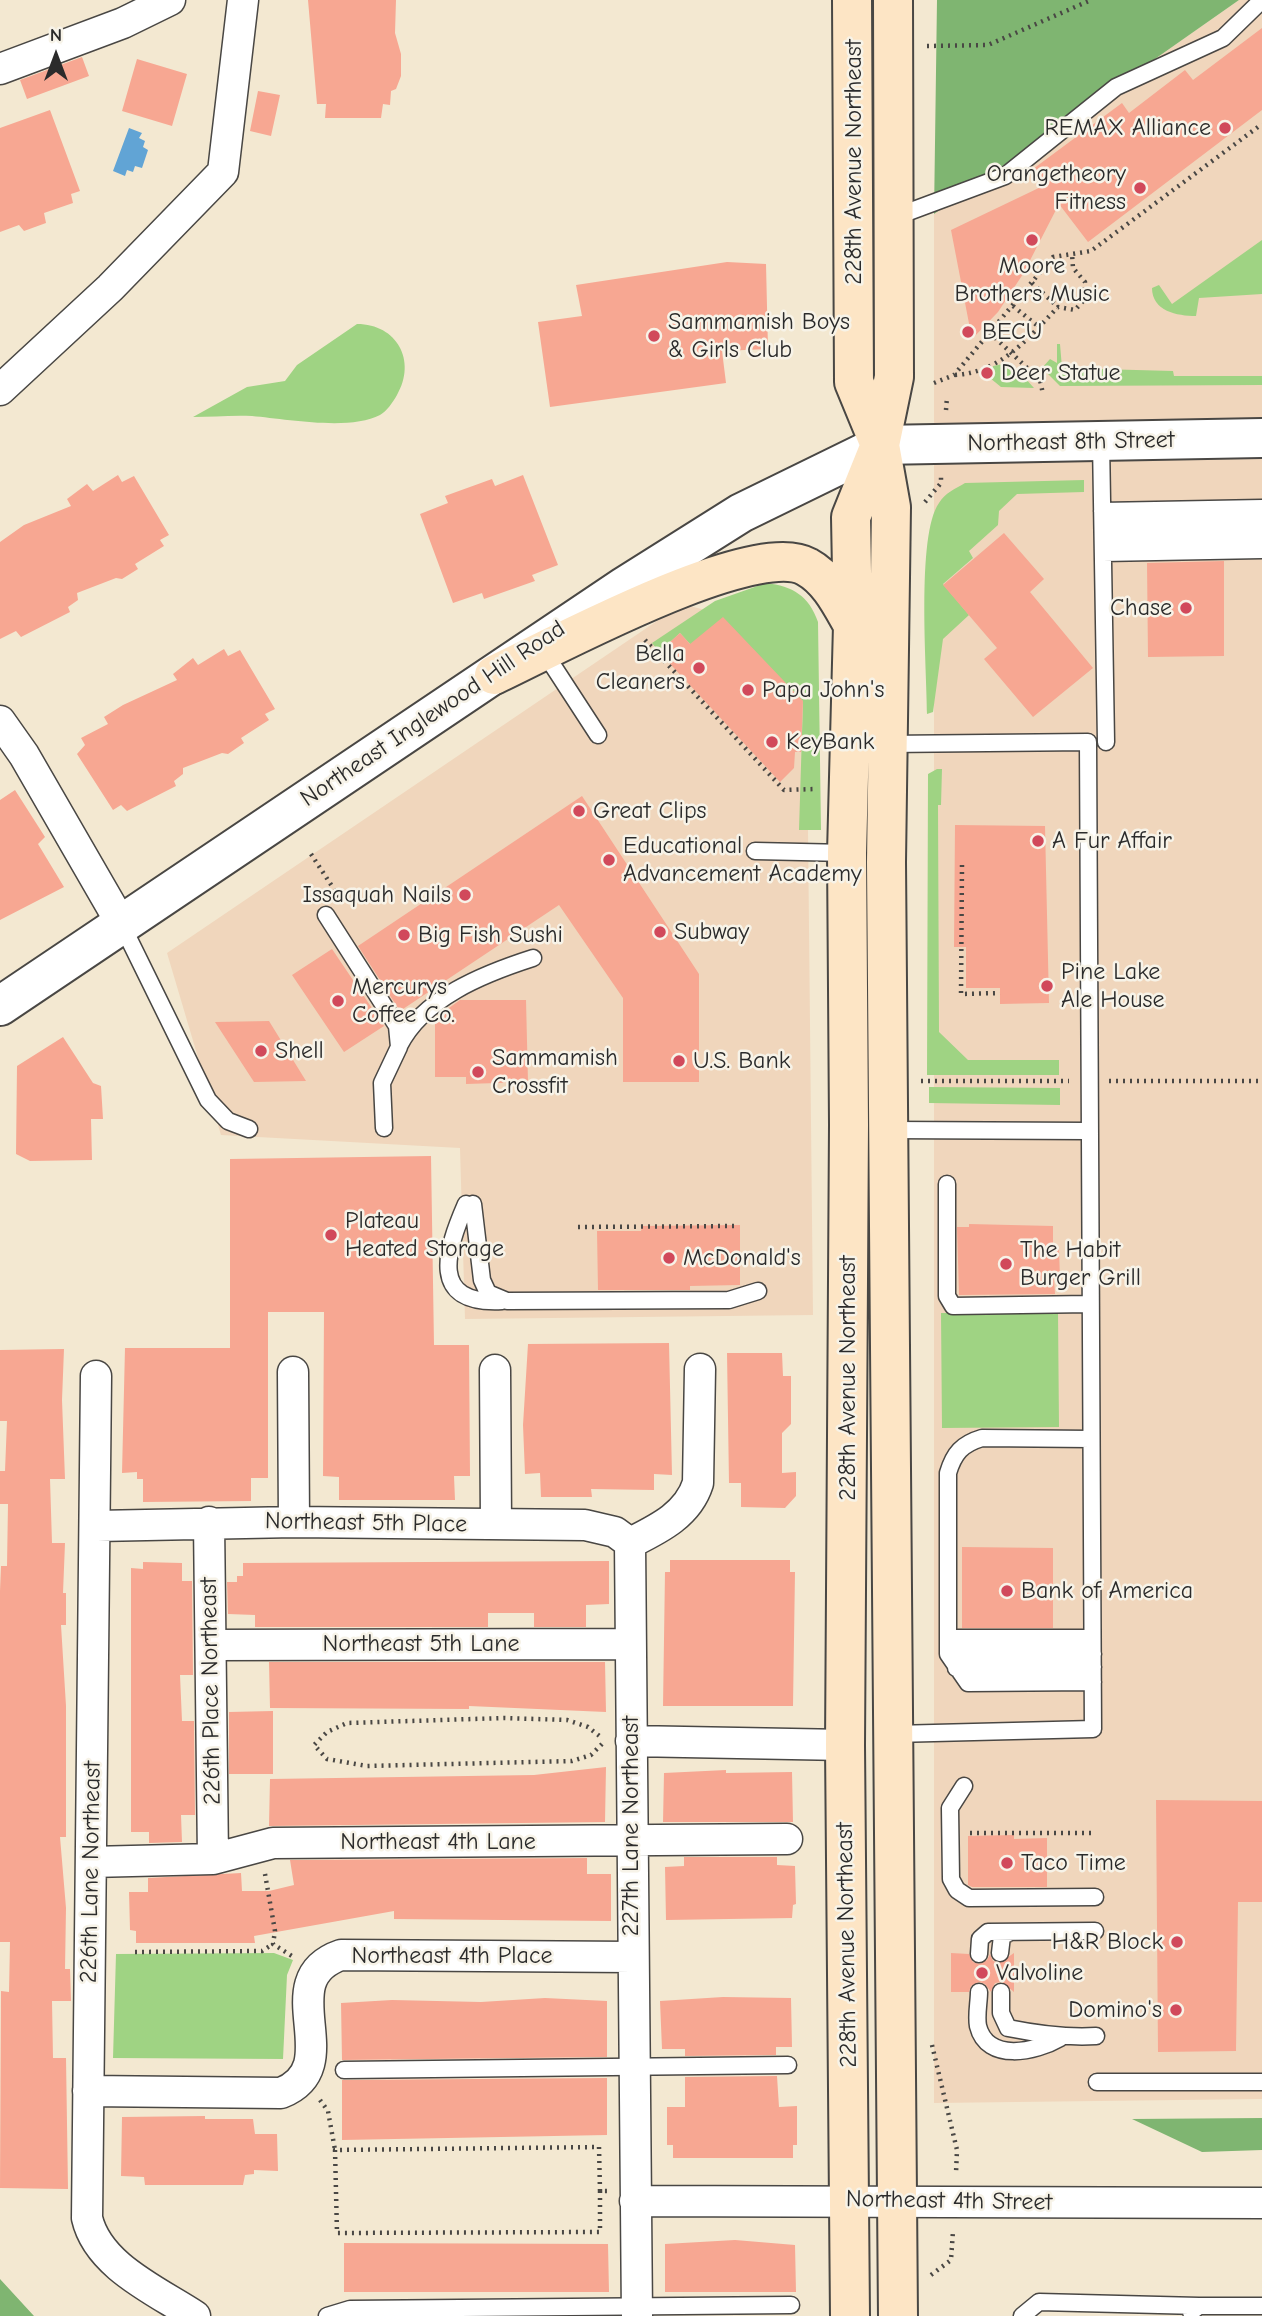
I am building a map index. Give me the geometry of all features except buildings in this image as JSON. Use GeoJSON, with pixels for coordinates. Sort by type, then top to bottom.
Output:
{"type":"FeatureCollection","features":[{"type":"Feature","properties":{"kind":"main road","name":"228th Avenue Northeast"},"geometry":{"type":"LineString","coordinates":[[852,0],[854,382],[880,445],[891,507],[887,744],[898,2316]]}},
{"type":"Feature","properties":{"kind":"main road","name":"228th Avenue Northeast"},"geometry":{"type":"LineString","coordinates":[[850,2316],[845,1745],[849,1125],[847,853],[853,625],[851,517],[880,445],[894,377],[893,0]]}},
{"type":"Feature","properties":{"kind":"main road"},"geometry":{"type":"LineString","coordinates":[[494,675],[542,648],[683,587],[727,571],[771,561],[789,561],[807,567],[834,592],[853,625]]}},
{"type":"Feature","properties":{"kind":"main road"},"geometry":{"type":"LineString","coordinates":[[847,924],[860,964],[870,1086],[875,1105],[889,1130]]}},
{"type":"Feature","properties":{"kind":"main road"},"geometry":{"type":"LineString","coordinates":[[849,1125],[865,1136],[874,1231],[890,1266]]}},
{"type":"Feature","properties":{"kind":"main road"},"geometry":{"type":"LineString","coordinates":[[847,1584],[864,1659],[865,1711],[872,1726],[894,1734]]}},
{"type":"Feature","properties":{"kind":"street"},"geometry":{"type":"LineString","coordinates":[[0,69],[123,23],[170,0]]}},
{"type":"Feature","properties":{"kind":"street"},"geometry":{"type":"LineString","coordinates":[[0,390],[110,288],[223,172],[243,0]]}},
{"type":"Feature","properties":{"kind":"street","name":"Northeast 8th Street"},"geometry":{"type":"LineString","coordinates":[[880,445],[1262,438]]}},
{"type":"Feature","properties":{"kind":"street","name":"Northeast Inglewood Hill Road"},"geometry":{"type":"LineString","coordinates":[[542,648],[741,513],[880,445]]}},
{"type":"Feature","properties":{"kind":"street","name":"Northeast Inglewood Hill Road"},"geometry":{"type":"LineString","coordinates":[[0,1006],[494,675]]}},
{"type":"Feature","properties":{"kind":"street"},"geometry":{"type":"LineString","coordinates":[[0,720],[24,755],[121,923]]}},
{"type":"Feature","properties":{"kind":"street"},"geometry":{"type":"LineString","coordinates":[[630,1543],[659,1529],[686,1507],[694,1495],[698,1483],[700,1369]]}},
{"type":"Feature","properties":{"kind":"street"},"geometry":{"type":"LineString","coordinates":[[495,1370],[496,1524]]}},
{"type":"Feature","properties":{"kind":"street"},"geometry":{"type":"LineString","coordinates":[[293,1372],[294,1522]]}},
{"type":"Feature","properties":{"kind":"street","name":"226th Lane Northeast"},"geometry":{"type":"LineString","coordinates":[[96,1376],[97,1526],[87,2218],[92,2237],[111,2260],[195,2316]]}},
{"type":"Feature","properties":{"kind":"street","name":"Northeast 5th Place"},"geometry":{"type":"LineString","coordinates":[[97,1526],[209,1522],[585,1525],[615,1532],[630,1543]]}},
{"type":"Feature","properties":{"kind":"street","name":"226th Place Northeast"},"geometry":{"type":"LineString","coordinates":[[209,1522],[213,1859]]}},
{"type":"Feature","properties":{"kind":"street","name":"227th Lane Northeast"},"geometry":{"type":"LineString","coordinates":[[630,1543],[630,1644],[612,1741],[631,1840],[634,2067],[627,2196],[637,2311]]}},
{"type":"Feature","properties":{"kind":"street","name":"Northeast 5th Lane"},"geometry":{"type":"LineString","coordinates":[[212,1644],[630,1644]]}},
{"type":"Feature","properties":{"kind":"street"},"geometry":{"type":"LineString","coordinates":[[612,1741],[845,1745]]}},
{"type":"Feature","properties":{"kind":"street","name":"Northeast 4th Lane"},"geometry":{"type":"LineString","coordinates":[[91,1862],[213,1859],[273,1843],[787,1839]]}},
{"type":"Feature","properties":{"kind":"street","name":"Northeast 4th Place"},"geometry":{"type":"LineString","coordinates":[[88,2091],[281,2093],[298,2086],[311,2059],[308,1986],[314,1971],[324,1961],[341,1955],[632,1957]]}},
{"type":"Feature","properties":{"kind":"street","name":"Northeast 4th Street"},"geometry":{"type":"LineString","coordinates":[[627,2196],[898,2202],[1262,2203]]}},
{"type":"Feature","properties":{"kind":"lane"},"geometry":{"type":"LineString","coordinates":[[892,218],[1005,176],[1116,87],[1223,38],[1262,0]]}},
{"type":"Feature","properties":{"kind":"lane"},"geometry":{"type":"LineString","coordinates":[[1101,441],[1106,742]]}},
{"type":"Feature","properties":{"kind":"lane"},"geometry":{"type":"LineString","coordinates":[[1103,532],[1262,509]]}},
{"type":"Feature","properties":{"kind":"lane"},"geometry":{"type":"LineString","coordinates":[[1103,532],[1262,524]]}},
{"type":"Feature","properties":{"kind":"lane"},"geometry":{"type":"LineString","coordinates":[[1103,532],[1262,537]]}},
{"type":"Feature","properties":{"kind":"lane"},"geometry":{"type":"LineString","coordinates":[[1103,532],[1262,550]]}},
{"type":"Feature","properties":{"kind":"lane"},"geometry":{"type":"LineString","coordinates":[[542,648],[598,734]]}},
{"type":"Feature","properties":{"kind":"lane"},"geometry":{"type":"LineString","coordinates":[[887,744],[1088,742],[1093,1729],[894,1734]]}},
{"type":"Feature","properties":{"kind":"lane"},"geometry":{"type":"LineString","coordinates":[[755,851],[847,853]]}},
{"type":"Feature","properties":{"kind":"lane"},"geometry":{"type":"LineString","coordinates":[[326,915],[393,1016],[399,1047]]}},
{"type":"Feature","properties":{"kind":"lane"},"geometry":{"type":"LineString","coordinates":[[121,923],[208,1100],[228,1121],[249,1129]]}},
{"type":"Feature","properties":{"kind":"lane"},"geometry":{"type":"LineString","coordinates":[[384,1128],[382,1083],[418,1016],[478,978],[533,958]]}},
{"type":"Feature","properties":{"kind":"lane"},"geometry":{"type":"LineString","coordinates":[[889,1130],[1088,1131]]}},
{"type":"Feature","properties":{"kind":"lane"},"geometry":{"type":"LineString","coordinates":[[947,1184],[947,1296],[953,1306],[1089,1304]]}},
{"type":"Feature","properties":{"kind":"lane"},"geometry":{"type":"LineString","coordinates":[[506,1301],[488,1293],[482,1280],[470,1204],[453,1234],[446,1264],[451,1281],[459,1294],[470,1300],[506,1301],[729,1300],[758,1291]]}},
{"type":"Feature","properties":{"kind":"lane"},"geometry":{"type":"LineString","coordinates":[[1091,1438],[982,1438],[967,1442],[953,1456],[948,1473],[951,1653],[968,1684],[1093,1660]]}},
{"type":"Feature","properties":{"kind":"lane"},"geometry":{"type":"LineString","coordinates":[[951,1653],[1093,1660]]}},
{"type":"Feature","properties":{"kind":"lane"},"geometry":{"type":"LineString","coordinates":[[964,1786],[950,1808],[951,1879],[957,1890],[969,1898],[1095,1897]]}},
{"type":"Feature","properties":{"kind":"lane"},"geometry":{"type":"LineString","coordinates":[[979,1954],[979,1941],[985,1933],[1095,1931]]}},
{"type":"Feature","properties":{"kind":"lane"},"geometry":{"type":"LineString","coordinates":[[1000,1953],[1002,1936],[1011,1932]]}},
{"type":"Feature","properties":{"kind":"lane"},"geometry":{"type":"LineString","coordinates":[[979,1992],[978,2024],[984,2037],[994,2046],[1023,2051],[1039,2048],[1060,2038]]}},
{"type":"Feature","properties":{"kind":"lane"},"geometry":{"type":"LineString","coordinates":[[1001,1992],[1001,2013],[1008,2028],[1060,2038],[1096,2036]]}},
{"type":"Feature","properties":{"kind":"lane"},"geometry":{"type":"LineString","coordinates":[[344,2070],[788,2065]]}},
{"type":"Feature","properties":{"kind":"lane"},"geometry":{"type":"LineString","coordinates":[[1097,2082],[1262,2082]]}},
{"type":"Feature","properties":{"kind":"lane"},"geometry":{"type":"LineString","coordinates":[[1021,2316],[1039,2302],[1193,2311],[1262,2306]]}},
{"type":"Feature","properties":{"kind":"lane"},"geometry":{"type":"LineString","coordinates":[[327,2316],[350,2309],[637,2311],[791,2305]]}},
{"type":"Feature","properties":{"kind":"path"},"geometry":{"type":"LineString","coordinates":[[920,46],[988,45],[1091,0]]}},
{"type":"Feature","properties":{"kind":"path"},"geometry":{"type":"LineString","coordinates":[[954,375],[1053,257],[1091,251],[1262,124]]}},
{"type":"Feature","properties":{"kind":"path"},"geometry":{"type":"LineString","coordinates":[[1032,283],[1058,307],[1075,310],[1084,300],[1086,282],[1073,268],[1072,254]]}},
{"type":"Feature","properties":{"kind":"path"},"geometry":{"type":"LineString","coordinates":[[1013,306],[1039,327]]}},
{"type":"Feature","properties":{"kind":"path"},"geometry":{"type":"LineString","coordinates":[[934,383],[954,375],[969,374],[1012,355],[1058,307]]}},
{"type":"Feature","properties":{"kind":"path"},"geometry":{"type":"LineString","coordinates":[[990,333],[1040,380],[1043,394]]}},
{"type":"Feature","properties":{"kind":"path"},"geometry":{"type":"LineString","coordinates":[[926,499],[941,483]]}},
{"type":"Feature","properties":{"kind":"path"},"geometry":{"type":"LineString","coordinates":[[643,636],[655,654],[784,790],[826,789]]}},
{"type":"Feature","properties":{"kind":"path"},"geometry":{"type":"LineString","coordinates":[[962,865],[961,994],[1000,993]]}},
{"type":"Feature","properties":{"kind":"path"},"geometry":{"type":"LineString","coordinates":[[578,1227],[735,1226]]}},
{"type":"Feature","properties":{"kind":"path"},"geometry":{"type":"LineString","coordinates":[[432,1720],[567,1720],[588,1727],[612,1741],[591,1755],[572,1761],[367,1766],[327,1759],[314,1745],[327,1732],[347,1723],[432,1720]]}},
{"type":"Feature","properties":{"kind":"path"},"geometry":{"type":"LineString","coordinates":[[951,1833],[1094,1833]]}},
{"type":"Feature","properties":{"kind":"path"},"geometry":{"type":"LineString","coordinates":[[259,1847],[273,1917],[273,1944]]}},
{"type":"Feature","properties":{"kind":"path"},"geometry":{"type":"LineString","coordinates":[[135,1952],[262,1951],[273,1944]]}},
{"type":"Feature","properties":{"kind":"path"},"geometry":{"type":"LineString","coordinates":[[273,1944],[298,1961]]}},
{"type":"Feature","properties":{"kind":"path"},"geometry":{"type":"LineString","coordinates":[[312,2092],[328,2111],[335,2150],[337,2233],[600,2232],[599,2147],[335,2150]]}},
{"type":"Feature","properties":{"kind":"path"},"geometry":{"type":"LineString","coordinates":[[600,2190],[627,2196]]}},
{"type":"Feature","properties":{"kind":"shaded area"},"geometry":{"type":"Polygon","coordinates":[[[1239,0],[1262,0],[1262,2099],[934,2103],[934,214],[1239,0]]]}},
{"type":"Feature","properties":{"kind":"shaded area"},"geometry":{"type":"Polygon","coordinates":[[[682,604],[806,636],[813,1315],[465,1319],[460,1148],[221,1135],[167,953],[682,604]]]}},
{"type":"Feature","properties":{"kind":"green space"},"geometry":{"type":"Polygon","coordinates":[[[937,0],[1239,0],[934,214],[937,0]]]}},
{"type":"Feature","properties":{"kind":"green space"},"geometry":{"type":"Polygon","coordinates":[[[1262,240],[1262,294],[1199,298],[1196,316],[1167,311],[1156,302],[1152,288],[1159,285],[1172,304],[1262,240]]]}},
{"type":"Feature","properties":{"kind":"green space"},"geometry":{"type":"Polygon","coordinates":[[[357,324],[383,330],[393,337],[404,358],[403,382],[392,403],[380,415],[367,420],[335,423],[252,416],[193,417],[247,387],[285,381],[297,365],[357,324]]]}},
{"type":"Feature","properties":{"kind":"green space"},"geometry":{"type":"Polygon","coordinates":[[[1057,344],[1060,344],[1062,368],[1173,371],[1174,376],[1262,376],[1262,385],[1060,386],[1042,368],[1050,359],[1057,363],[1057,344]]]}},
{"type":"Feature","properties":{"kind":"green space"},"geometry":{"type":"Polygon","coordinates":[[[1008,363],[1016,370],[1023,366],[1030,373],[1025,378],[1034,388],[1001,387],[990,378],[993,366],[1008,363]]]}},
{"type":"Feature","properties":{"kind":"green space"},"geometry":{"type":"Polygon","coordinates":[[[1084,480],[1084,492],[1017,494],[999,511],[998,525],[969,551],[973,558],[943,584],[969,615],[943,639],[933,712],[927,714],[925,572],[927,543],[932,519],[939,503],[947,494],[965,483],[1084,480]]]}},
{"type":"Feature","properties":{"kind":"green space"},"geometry":{"type":"Polygon","coordinates":[[[766,583],[799,594],[810,605],[818,622],[821,830],[799,830],[803,701],[690,644],[680,633],[659,652],[652,643],[715,601],[766,583]]]}},
{"type":"Feature","properties":{"kind":"green space"},"geometry":{"type":"Polygon","coordinates":[[[942,769],[941,805],[938,805],[939,1032],[968,1060],[1059,1060],[1059,1075],[927,1075],[928,774],[942,769]]]}},
{"type":"Feature","properties":{"kind":"green space"},"geometry":{"type":"Polygon","coordinates":[[[929,1087],[1060,1088],[1060,1105],[929,1103],[929,1087]]]}},
{"type":"Feature","properties":{"kind":"green space"},"geometry":{"type":"Polygon","coordinates":[[[1058,1312],[1059,1427],[942,1428],[941,1313],[1058,1312]]]}},
{"type":"Feature","properties":{"kind":"green space"},"geometry":{"type":"Polygon","coordinates":[[[274,1953],[293,1960],[287,1975],[283,2059],[113,2058],[116,1954],[274,1953]]]}},
{"type":"Feature","properties":{"kind":"green space"},"geometry":{"type":"Polygon","coordinates":[[[1262,2118],[1262,2150],[1202,2152],[1132,2119],[1262,2118]]]}},
{"type":"Feature","properties":{"kind":"green space"},"geometry":{"type":"Polygon","coordinates":[[[0,2279],[34,2316],[0,2316],[0,2279]]]}},
{"type":"Feature","properties":{"kind":"water"},"geometry":{"type":"Polygon","coordinates":[[[129,128],[142,133],[139,138],[145,141],[143,147],[148,150],[142,168],[135,166],[133,172],[127,170],[125,176],[113,171],[129,128]]]}},
{"type":"Feature","properties":{"kind":"place","name":"REMAX Alliance"},"geometry":{"type":"Point","coordinates":[1225,128]}},
{"type":"Feature","properties":{"kind":"place","name":"Orangetheory Fitness"},"geometry":{"type":"Point","coordinates":[1140,188]}},
{"type":"Feature","properties":{"kind":"place","name":"Moore Brothers Music"},"geometry":{"type":"Point","coordinates":[1032,240]}},
{"type":"Feature","properties":{"kind":"place","name":"BECU"},"geometry":{"type":"Point","coordinates":[968,332]}},
{"type":"Feature","properties":{"kind":"place","name":"Sammamish Boys & Girls Club"},"geometry":{"type":"Point","coordinates":[654,336]}},
{"type":"Feature","properties":{"kind":"place","name":"Deer Statue"},"geometry":{"type":"Point","coordinates":[987,373]}},
{"type":"Feature","properties":{"kind":"place","name":"Chase"},"geometry":{"type":"Point","coordinates":[1186,608]}},
{"type":"Feature","properties":{"kind":"place","name":"Bella Cleaners"},"geometry":{"type":"Point","coordinates":[699,668]}},
{"type":"Feature","properties":{"kind":"place","name":"Papa John's"},"geometry":{"type":"Point","coordinates":[748,690]}},
{"type":"Feature","properties":{"kind":"place","name":"KeyBank"},"geometry":{"type":"Point","coordinates":[772,742]}},
{"type":"Feature","properties":{"kind":"place","name":"Great Clips"},"geometry":{"type":"Point","coordinates":[579,811]}},
{"type":"Feature","properties":{"kind":"place","name":"A Fur Affair"},"geometry":{"type":"Point","coordinates":[1038,841]}},
{"type":"Feature","properties":{"kind":"place","name":"Educational Advancement Academy"},"geometry":{"type":"Point","coordinates":[609,860]}},
{"type":"Feature","properties":{"kind":"place","name":"Issaquah Nails"},"geometry":{"type":"Point","coordinates":[465,895]}},
{"type":"Feature","properties":{"kind":"place","name":"Subway"},"geometry":{"type":"Point","coordinates":[660,932]}},
{"type":"Feature","properties":{"kind":"place","name":"Big Fish Sushi"},"geometry":{"type":"Point","coordinates":[404,935]}},
{"type":"Feature","properties":{"kind":"place","name":"Pine Lake Ale House"},"geometry":{"type":"Point","coordinates":[1047,986]}},
{"type":"Feature","properties":{"kind":"place","name":"Mercurys Coffee Co."},"geometry":{"type":"Point","coordinates":[338,1001]}},
{"type":"Feature","properties":{"kind":"place","name":"Shell"},"geometry":{"type":"Point","coordinates":[261,1051]}},
{"type":"Feature","properties":{"kind":"place","name":"U.S. Bank"},"geometry":{"type":"Point","coordinates":[679,1061]}},
{"type":"Feature","properties":{"kind":"place","name":"Sammamish Crossfit"},"geometry":{"type":"Point","coordinates":[478,1072]}},
{"type":"Feature","properties":{"kind":"place","name":"Plateau Heated Storage"},"geometry":{"type":"Point","coordinates":[331,1235]}},
{"type":"Feature","properties":{"kind":"place","name":"McDonald's"},"geometry":{"type":"Point","coordinates":[669,1258]}},
{"type":"Feature","properties":{"kind":"place","name":"The Habit Burger Grill"},"geometry":{"type":"Point","coordinates":[1006,1264]}},
{"type":"Feature","properties":{"kind":"place","name":"Bank of America"},"geometry":{"type":"Point","coordinates":[1007,1591]}},
{"type":"Feature","properties":{"kind":"place","name":"Taco Time"},"geometry":{"type":"Point","coordinates":[1007,1863]}},
{"type":"Feature","properties":{"kind":"place","name":"H&R Block"},"geometry":{"type":"Point","coordinates":[1177,1942]}},
{"type":"Feature","properties":{"kind":"place","name":"Valvoline"},"geometry":{"type":"Point","coordinates":[982,1973]}},
{"type":"Feature","properties":{"kind":"place","name":"Domino's"},"geometry":{"type":"Point","coordinates":[1176,2010]}}]}
